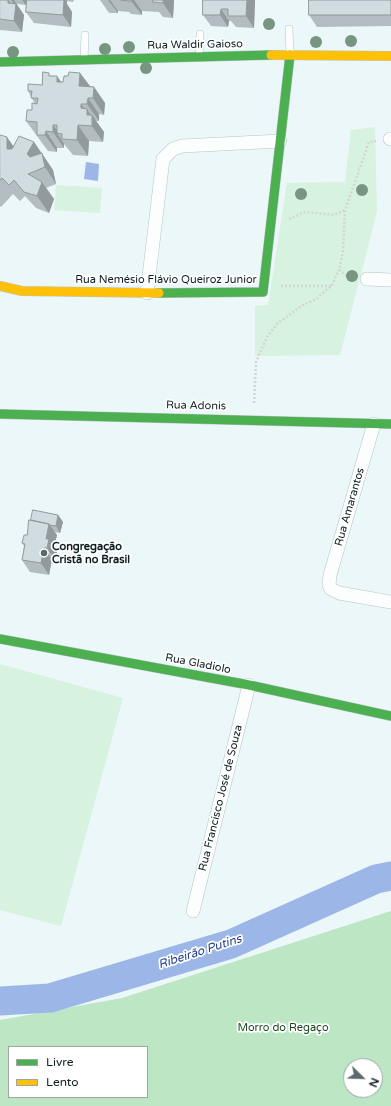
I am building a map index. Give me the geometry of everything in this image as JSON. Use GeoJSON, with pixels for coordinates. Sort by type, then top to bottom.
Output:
{"type":"FeatureCollection","features":[{"type":"Feature","properties":{"kind":"street","name":"Rua Waldir Gaioso"},"geometry":{"type":"LineString","coordinates":[[0,62],[290,55],[391,56]]}},
{"type":"Feature","properties":{"kind":"street","name":"Rua Nemésio Flávio Queiroz Junior"},"geometry":{"type":"LineString","coordinates":[[0,286],[22,291],[147,293],[263,292],[290,55]]}},
{"type":"Feature","properties":{"kind":"street"},"geometry":{"type":"LineString","coordinates":[[147,293],[163,159],[173,149],[182,146],[280,141]]}},
{"type":"Feature","properties":{"kind":"street"},"geometry":{"type":"LineString","coordinates":[[368,279],[391,280]]}},
{"type":"Feature","properties":{"kind":"street","name":"Rua Adonis"},"geometry":{"type":"LineString","coordinates":[[0,414],[391,424]]}},
{"type":"Feature","properties":{"kind":"street","name":"Rua Amarantos"},"geometry":{"type":"LineString","coordinates":[[374,424],[330,576],[329,585],[331,589],[339,593],[391,602]]}},
{"type":"Feature","properties":{"kind":"street","name":"Rua Gladiolo"},"geometry":{"type":"LineString","coordinates":[[0,639],[249,686],[391,716]]}},
{"type":"Feature","properties":{"kind":"street","name":"Rua Francisco José de Souza"},"geometry":{"type":"LineString","coordinates":[[193,911],[249,686]]}},
{"type":"Feature","properties":{"kind":"lane"},"geometry":{"type":"LineString","coordinates":[[289,28],[290,55]]}},
{"type":"Feature","properties":{"kind":"lane"},"geometry":{"type":"LineString","coordinates":[[199,57],[200,34]]}},
{"type":"Feature","properties":{"kind":"lane"},"geometry":{"type":"LineString","coordinates":[[84,60],[86,35]]}},
{"type":"Feature","properties":{"kind":"path"},"geometry":{"type":"LineString","coordinates":[[253,420],[256,362],[267,337],[277,324],[301,306],[316,299],[332,286],[339,270],[343,251],[345,210],[369,142],[391,139]]}},
{"type":"Feature","properties":{"kind":"path"},"geometry":{"type":"LineString","coordinates":[[270,228],[305,212],[334,215],[345,210]]}},
{"type":"Feature","properties":{"kind":"path"},"geometry":{"type":"LineString","coordinates":[[339,270],[352,279],[368,279]]}},
{"type":"Feature","properties":{"kind":"path"},"geometry":{"type":"LineString","coordinates":[[263,292],[279,286],[332,286]]}},
{"type":"Feature","properties":{"kind":"green space"},"geometry":{"type":"Polygon","coordinates":[[[375,127],[377,212],[340,355],[255,356],[255,306],[268,305],[287,183],[345,182],[351,130],[375,127]]]}},
{"type":"Feature","properties":{"kind":"green space"},"geometry":{"type":"Polygon","coordinates":[[[56,185],[102,188],[100,213],[54,210],[56,185]]]}},
{"type":"Feature","properties":{"kind":"green space"},"geometry":{"type":"Polygon","coordinates":[[[0,664],[123,698],[61,926],[0,910],[0,664]]]}},
{"type":"Feature","properties":{"kind":"green space","name":"Morro do Regaço"},"geometry":{"type":"Polygon","coordinates":[[[391,911],[391,1106],[0,1106],[0,1020],[122,998],[391,911]]]}},
{"type":"Feature","properties":{"kind":"water"},"geometry":{"type":"Polygon","coordinates":[[[86,162],[99,164],[98,181],[84,179],[86,162]]]}},
{"type":"Feature","properties":{"kind":"building"},"geometry":{"type":"Polygon","coordinates":[[[0,0],[8,0],[8,3],[16,4],[14,21],[0,19],[0,0]]]}},
{"type":"Feature","properties":{"kind":"building"},"geometry":{"type":"Polygon","coordinates":[[[27,0],[64,0],[63,15],[26,12],[27,0]]]}},
{"type":"Feature","properties":{"kind":"building"},"geometry":{"type":"Polygon","coordinates":[[[153,0],[163,0],[163,3],[153,2],[153,0]]]}},
{"type":"Feature","properties":{"kind":"building"},"geometry":{"type":"Polygon","coordinates":[[[203,0],[247,0],[246,16],[228,16],[228,9],[221,9],[220,15],[203,15],[203,0]]]}},
{"type":"Feature","properties":{"kind":"building"},"geometry":{"type":"Polygon","coordinates":[[[309,0],[391,0],[391,15],[309,15],[309,0]]]}},
{"type":"Feature","properties":{"kind":"building"},"geometry":{"type":"Polygon","coordinates":[[[43,72],[49,73],[49,76],[57,76],[57,82],[63,82],[64,76],[68,76],[69,72],[80,73],[79,86],[94,87],[93,98],[88,98],[87,104],[81,104],[81,108],[87,109],[87,115],[92,115],[92,126],[78,125],[77,140],[62,139],[62,134],[57,133],[57,125],[53,125],[53,132],[46,131],[45,135],[37,135],[37,122],[26,121],[27,110],[32,110],[32,103],[37,104],[38,98],[31,98],[32,91],[28,91],[28,84],[42,85],[43,72]]]}},
{"type":"Feature","properties":{"kind":"building"},"geometry":{"type":"Polygon","coordinates":[[[0,135],[7,137],[7,149],[12,149],[19,136],[34,142],[27,154],[30,157],[42,153],[45,167],[28,174],[42,182],[37,196],[24,192],[14,180],[9,185],[2,178],[0,180],[0,135]]]}},
{"type":"Feature","properties":{"kind":"building"},"geometry":{"type":"Polygon","coordinates":[[[33,510],[58,515],[56,526],[31,520],[33,510]]]}},
{"type":"Feature","properties":{"kind":"building"},"geometry":{"type":"Polygon","coordinates":[[[29,520],[49,524],[46,539],[49,539],[47,548],[44,548],[41,563],[22,560],[25,544],[22,543],[24,535],[27,535],[29,520]]]}},
{"type":"Feature","properties":{"kind":"waterway","name":"Ribeirão Putins"},"geometry":{"type":"LineString","coordinates":[[0,1001],[50,998],[231,944],[376,879],[391,876]]}},
{"type":"Feature","properties":{"kind":"traffic: fast"},"geometry":{"type":"LineString","coordinates":[[0,62],[271,55]]}},
{"type":"Feature","properties":{"kind":"traffic: fast"},"geometry":{"type":"LineString","coordinates":[[159,293],[263,292],[290,55]]}},
{"type":"Feature","properties":{"kind":"traffic: fast"},"geometry":{"type":"LineString","coordinates":[[0,414],[391,424]]}},
{"type":"Feature","properties":{"kind":"traffic: fast"},"geometry":{"type":"LineString","coordinates":[[0,639],[249,685],[391,716]]}},
{"type":"Feature","properties":{"kind":"traffic: slow"},"geometry":{"type":"LineString","coordinates":[[271,55],[391,56]]}},
{"type":"Feature","properties":{"kind":"traffic: slow"},"geometry":{"type":"LineString","coordinates":[[0,286],[22,291],[159,293]]}},
{"type":"Feature","properties":{"kind":"place","name":"Congregação Cristã no Brasil"},"geometry":{"type":"Point","coordinates":[44,553]}}]}
